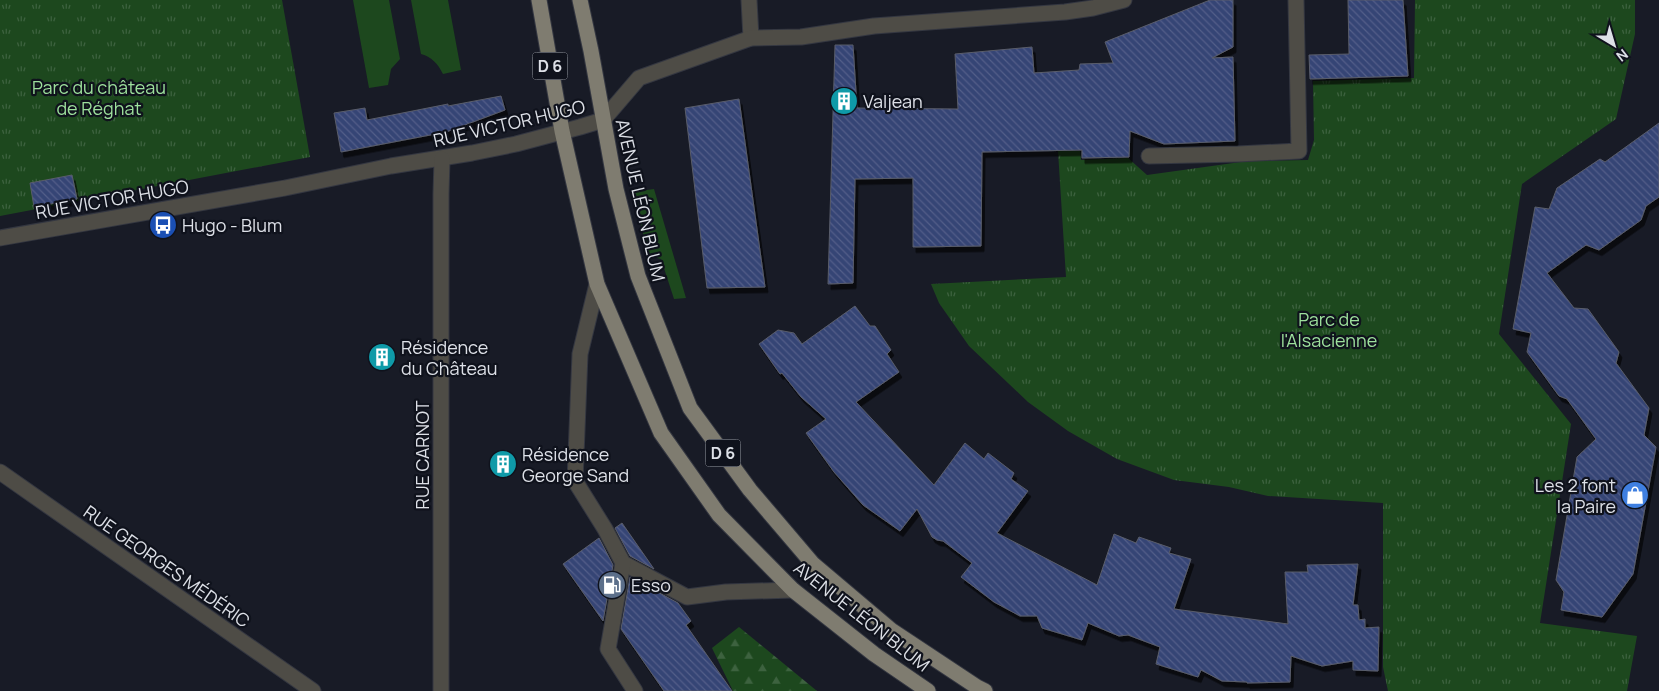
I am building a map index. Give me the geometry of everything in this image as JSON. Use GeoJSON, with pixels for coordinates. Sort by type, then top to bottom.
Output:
{"type":"FeatureCollection","features":[{"type":"Feature","properties":{"kind":"main road","name":"AVENUE LÉON BLUM"},"geometry":{"type":"LineString","coordinates":[[539,0],[562,131],[597,284],[661,433],[720,515],[793,590],[874,654],[928,691]]}},
{"type":"Feature","properties":{"kind":"main road","name":"AVENUE LÉON BLUM"},"geometry":{"type":"LineString","coordinates":[[580,0],[616,189],[638,276],[690,408],[750,490],[813,564],[891,630],[979,690]]}},
{"type":"Feature","properties":{"kind":"street"},"geometry":{"type":"LineString","coordinates":[[748,0],[751,38]]}},
{"type":"Feature","properties":{"kind":"street","name":"RUE VICTOR HUGO"},"geometry":{"type":"LineString","coordinates":[[0,238],[285,188],[391,166],[516,144],[603,120],[639,78],[751,38],[801,37],[874,26],[1065,12],[1093,8],[1124,0]]}},
{"type":"Feature","properties":{"kind":"street"},"geometry":{"type":"LineString","coordinates":[[1148,156],[1299,151],[1296,0]]}},
{"type":"Feature","properties":{"kind":"street","name":"RUE CARNOT"},"geometry":{"type":"LineString","coordinates":[[441,691],[442,158]]}},
{"type":"Feature","properties":{"kind":"street"},"geometry":{"type":"LineString","coordinates":[[597,284],[580,354],[575,481],[605,529],[623,563],[687,597],[726,592],[793,590]]}},
{"type":"Feature","properties":{"kind":"street","name":"RUE GEORGES MÉDÉRIC"},"geometry":{"type":"LineString","coordinates":[[0,472],[312,691]]}},
{"type":"Feature","properties":{"kind":"street"},"geometry":{"type":"LineString","coordinates":[[623,563],[608,649],[635,691]]}},
{"type":"Feature","properties":{"kind":"green space","name":"Parc du château de Réghat"},"geometry":{"type":"Polygon","coordinates":[[[0,0],[282,0],[310,157],[0,216],[0,0]]]}},
{"type":"Feature","properties":{"kind":"green space"},"geometry":{"type":"Polygon","coordinates":[[[353,0],[389,0],[400,59],[391,69],[388,85],[369,88],[353,0]]]}},
{"type":"Feature","properties":{"kind":"green space"},"geometry":{"type":"Polygon","coordinates":[[[411,0],[448,0],[461,70],[443,74],[434,61],[421,54],[411,0]]]}},
{"type":"Feature","properties":{"kind":"green space","name":"Parc de l'Alsacienne"},"geometry":{"type":"Polygon","coordinates":[[[1415,0],[1635,0],[1635,34],[1616,119],[1522,184],[1499,334],[1571,424],[1540,623],[1637,636],[1627,691],[1388,691],[1383,667],[1383,503],[1268,496],[1229,487],[1174,480],[1117,459],[1068,431],[1028,402],[969,346],[939,303],[931,284],[1066,277],[1058,151],[1080,151],[1081,160],[1128,158],[1147,175],[1248,161],[1308,160],[1314,140],[1313,81],[1414,78],[1415,0]]]}},
{"type":"Feature","properties":{"kind":"green space"},"geometry":{"type":"Polygon","coordinates":[[[654,189],[686,298],[674,299],[661,259],[649,256],[632,192],[654,189]]]}},
{"type":"Feature","properties":{"kind":"green space"},"geometry":{"type":"Polygon","coordinates":[[[739,627],[817,691],[733,691],[712,648],[739,627]]]}},
{"type":"Feature","properties":{"kind":"building"},"geometry":{"type":"Polygon","coordinates":[[[1210,0],[1233,0],[1233,47],[1212,58],[1233,57],[1235,141],[1164,144],[1130,131],[1129,157],[1082,158],[1082,150],[982,152],[981,246],[913,247],[913,178],[855,179],[853,283],[828,284],[835,45],[853,45],[857,108],[958,109],[955,54],[1032,47],[1034,73],[1079,70],[1080,64],[1113,63],[1105,42],[1210,0]]]}},
{"type":"Feature","properties":{"kind":"building"},"geometry":{"type":"Polygon","coordinates":[[[1348,0],[1403,0],[1408,76],[1310,79],[1309,55],[1349,54],[1348,0]]]}},
{"type":"Feature","properties":{"kind":"building"},"geometry":{"type":"Polygon","coordinates":[[[501,96],[505,110],[446,132],[341,152],[334,113],[365,108],[367,120],[501,96]]]}},
{"type":"Feature","properties":{"kind":"building"},"geometry":{"type":"Polygon","coordinates":[[[739,99],[765,287],[707,288],[685,108],[739,99]]]}},
{"type":"Feature","properties":{"kind":"building"},"geometry":{"type":"Polygon","coordinates":[[[1659,123],[1659,197],[1646,206],[1641,220],[1599,250],[1586,245],[1547,273],[1574,308],[1588,309],[1619,352],[1616,363],[1649,408],[1644,435],[1656,447],[1633,574],[1602,617],[1561,610],[1564,592],[1556,580],[1577,457],[1596,439],[1567,399],[1559,396],[1527,352],[1531,333],[1513,329],[1535,207],[1549,209],[1557,188],[1600,159],[1605,162],[1659,123]]]}},
{"type":"Feature","properties":{"kind":"building"},"geometry":{"type":"Polygon","coordinates":[[[72,175],[77,199],[34,207],[30,183],[72,175]]]}},
{"type":"Feature","properties":{"kind":"building"},"geometry":{"type":"Polygon","coordinates":[[[855,306],[870,326],[875,326],[891,350],[887,354],[899,372],[856,402],[934,485],[965,443],[984,459],[988,453],[1014,473],[1011,479],[1028,491],[997,533],[1097,585],[1114,534],[1136,543],[1139,537],[1171,548],[1169,553],[1191,559],[1174,609],[1288,624],[1285,572],[1308,572],[1307,565],[1358,564],[1353,605],[1358,605],[1359,620],[1365,619],[1365,628],[1379,627],[1378,671],[1353,670],[1353,661],[1322,666],[1291,656],[1290,682],[1247,683],[1222,681],[1201,670],[1198,677],[1156,664],[1160,647],[1128,635],[1119,636],[1088,623],[1082,640],[1042,628],[1037,616],[1020,616],[994,602],[961,577],[972,563],[943,541],[932,537],[917,509],[900,531],[863,505],[834,472],[806,433],[826,419],[801,397],[782,373],[780,374],[759,344],[778,330],[794,333],[802,344],[855,306]]]}},
{"type":"Feature","properties":{"kind":"building"},"geometry":{"type":"Polygon","coordinates":[[[622,523],[654,569],[630,556],[615,528],[622,523]]]}},
{"type":"Feature","properties":{"kind":"building"},"geometry":{"type":"Polygon","coordinates":[[[599,538],[613,565],[603,621],[563,564],[599,538]]]}},
{"type":"Feature","properties":{"kind":"building"},"geometry":{"type":"Polygon","coordinates":[[[630,577],[678,603],[691,621],[686,625],[732,691],[664,691],[621,629],[630,577]]]}},
{"type":"Feature","properties":{"kind":"place","name":"Valjean"},"geometry":{"type":"Point","coordinates":[844,101]}},
{"type":"Feature","properties":{"kind":"place","name":"Hugo - Blum"},"geometry":{"type":"Point","coordinates":[163,225]}},
{"type":"Feature","properties":{"kind":"place","name":"Résidence du Château"},"geometry":{"type":"Point","coordinates":[382,357]}},
{"type":"Feature","properties":{"kind":"place","name":"Résidence George Sand"},"geometry":{"type":"Point","coordinates":[503,464]}},
{"type":"Feature","properties":{"kind":"place","name":"Les 2 font la Paire"},"geometry":{"type":"Point","coordinates":[1635,495]}},
{"type":"Feature","properties":{"kind":"place","name":"Esso"},"geometry":{"type":"Point","coordinates":[612,585]}}]}
